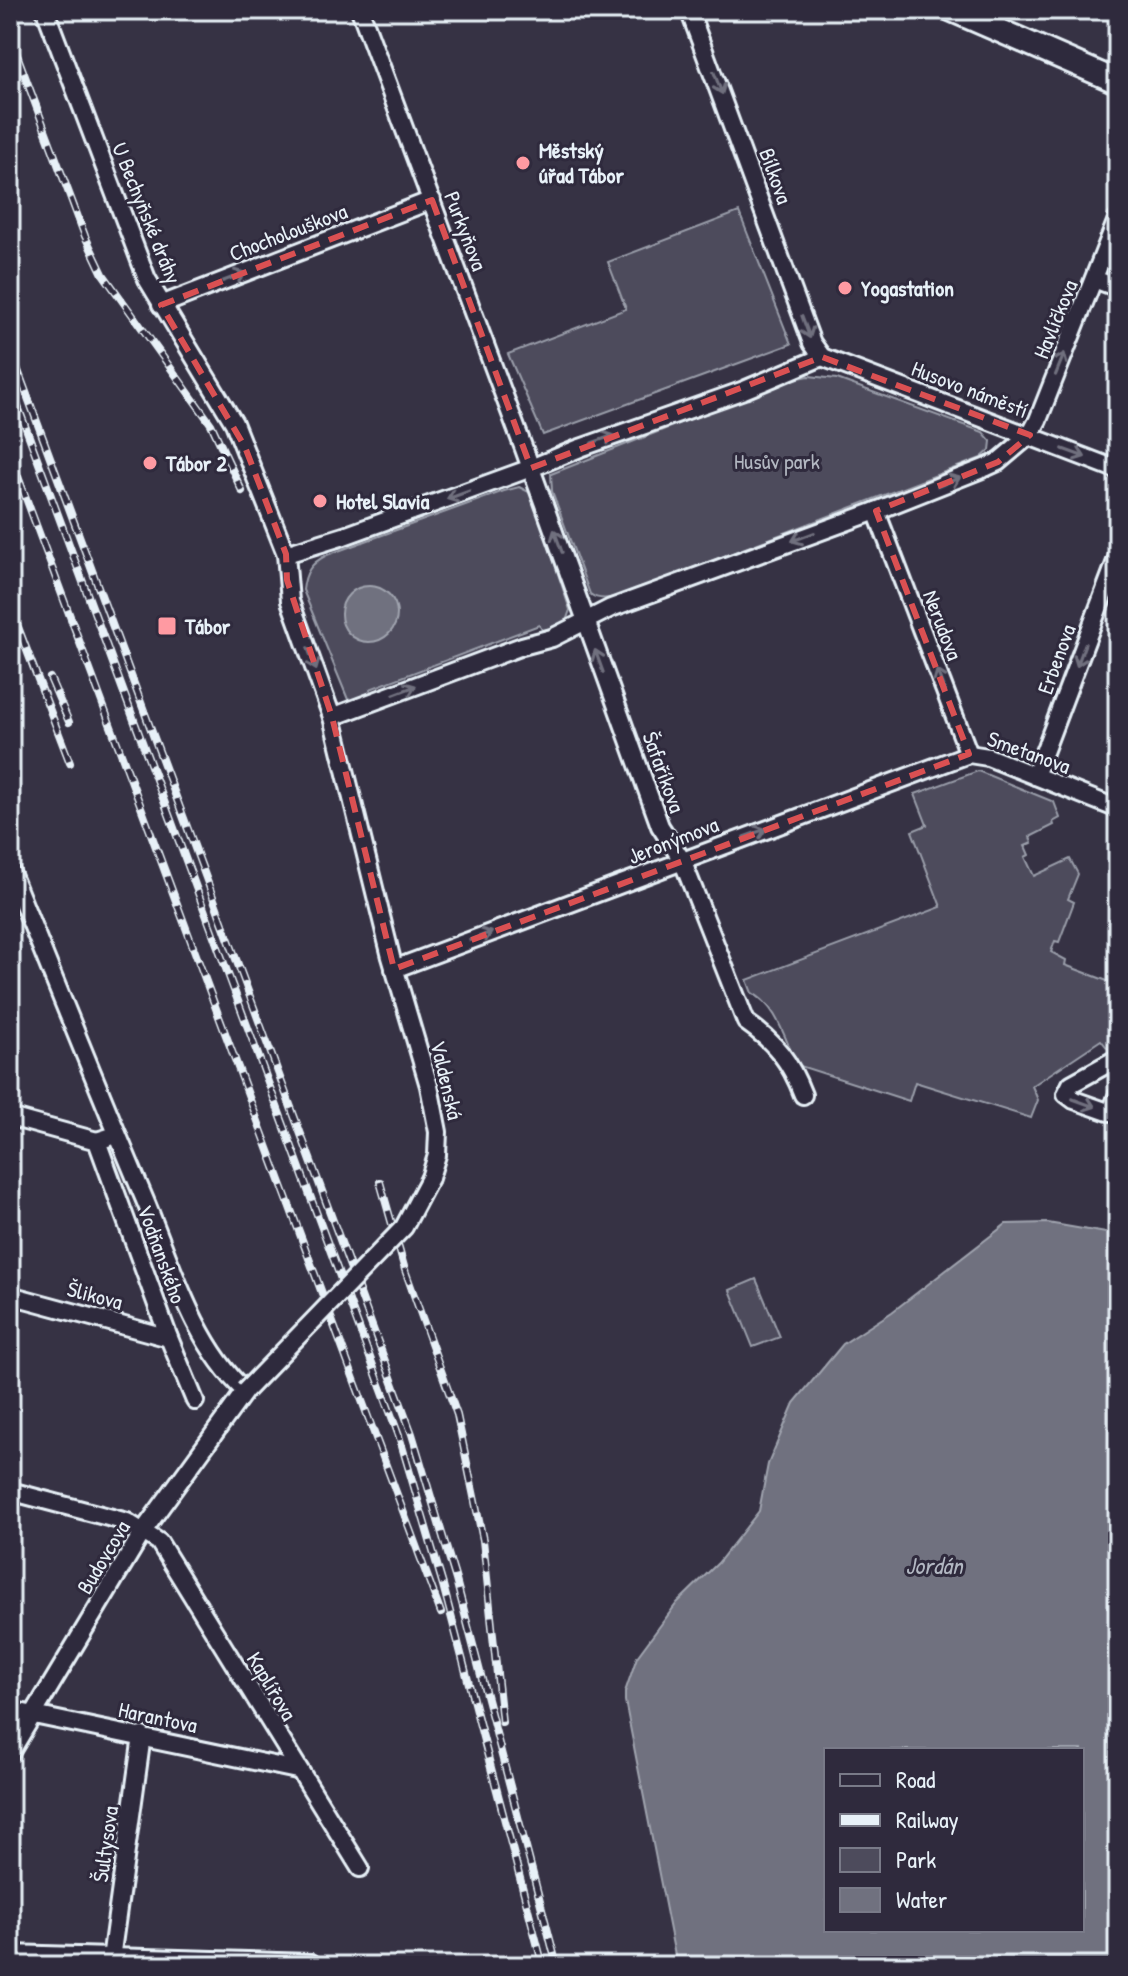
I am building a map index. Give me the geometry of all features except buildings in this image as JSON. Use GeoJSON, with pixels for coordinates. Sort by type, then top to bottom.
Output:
{"type":"FeatureCollection","features":[{"type":"Feature","properties":{"kind":"main road"},"geometry":{"type":"LineString","coordinates":[[952,10],[1118,82]]}},
{"type":"Feature","properties":{"kind":"street","name":"U Bechyňské dráhy"},"geometry":{"type":"LineString","coordinates":[[45,10],[147,279],[234,423],[286,554]]}},
{"type":"Feature","properties":{"kind":"street","name":"Purkyňova"},"geometry":{"type":"LineString","coordinates":[[360,10],[531,468]]}},
{"type":"Feature","properties":{"kind":"street","name":"Bílkova"},"geometry":{"type":"LineString","coordinates":[[689,10],[812,343],[822,357]]}},
{"type":"Feature","properties":{"kind":"street","name":"Chocholouškova"},"geometry":{"type":"LineString","coordinates":[[161,305],[432,200]]}},
{"type":"Feature","properties":{"kind":"street","name":"Havlíčkova"},"geometry":{"type":"LineString","coordinates":[[1030,435],[1118,217]]}},
{"type":"Feature","properties":{"kind":"street"},"geometry":{"type":"LineString","coordinates":[[1094,279],[1118,288]]}},
{"type":"Feature","properties":{"kind":"street","name":"Husovo náměstí"},"geometry":{"type":"LineString","coordinates":[[332,717],[522,646],[552,638],[611,608],[876,511],[998,462],[1030,435],[822,357]]}},
{"type":"Feature","properties":{"kind":"street"},"geometry":{"type":"LineString","coordinates":[[332,717],[290,601],[286,554],[344,536],[744,390],[822,357]]}},
{"type":"Feature","properties":{"kind":"street"},"geometry":{"type":"LineString","coordinates":[[1030,435],[1118,470]]}},
{"type":"Feature","properties":{"kind":"street"},"geometry":{"type":"LineString","coordinates":[[531,468],[585,623]]}},
{"type":"Feature","properties":{"kind":"street","name":"Nerudova"},"geometry":{"type":"LineString","coordinates":[[876,511],[969,754]]}},
{"type":"Feature","properties":{"kind":"street","name":"Erbenova"},"geometry":{"type":"LineString","coordinates":[[1035,776],[1118,556]]}},
{"type":"Feature","properties":{"kind":"street","name":"Šafaříkova"},"geometry":{"type":"LineString","coordinates":[[585,623],[660,826],[682,860],[746,1022],[783,1055],[793,1069],[803,1095]]}},
{"type":"Feature","properties":{"kind":"street","name":"Valdenská"},"geometry":{"type":"LineString","coordinates":[[245,1391],[404,1227],[430,1178],[437,1155],[438,1132],[429,1086],[394,969],[332,717]]}},
{"type":"Feature","properties":{"kind":"street","name":"Smetanova"},"geometry":{"type":"LineString","coordinates":[[969,754],[988,757],[1118,809]]}},
{"type":"Feature","properties":{"kind":"street","name":"Jeronýmova"},"geometry":{"type":"LineString","coordinates":[[394,969],[969,754]]}},
{"type":"Feature","properties":{"kind":"street","name":"Vodňanského"},"geometry":{"type":"LineString","coordinates":[[10,870],[116,1135],[205,1342],[228,1374],[245,1391]]}},
{"type":"Feature","properties":{"kind":"street"},"geometry":{"type":"LineString","coordinates":[[1118,1058],[1071,1084],[1066,1094],[1108,1112],[1111,1112],[1118,1094]]}},
{"type":"Feature","properties":{"kind":"street"},"geometry":{"type":"LineString","coordinates":[[10,1117],[97,1141],[116,1135]]}},
{"type":"Feature","properties":{"kind":"street","name":"Vodňanského"},"geometry":{"type":"LineString","coordinates":[[97,1141],[195,1401]]}},
{"type":"Feature","properties":{"kind":"street","name":"Šlikova"},"geometry":{"type":"LineString","coordinates":[[10,1295],[169,1338]]}},
{"type":"Feature","properties":{"kind":"street","name":"Budovcova"},"geometry":{"type":"LineString","coordinates":[[10,1753],[144,1530],[245,1391]]}},
{"type":"Feature","properties":{"kind":"street"},"geometry":{"type":"LineString","coordinates":[[10,1491],[127,1522],[144,1530]]}},
{"type":"Feature","properties":{"kind":"street","name":"Kaplířova"},"geometry":{"type":"LineString","coordinates":[[144,1530],[159,1542],[360,1868]]}},
{"type":"Feature","properties":{"kind":"street","name":"Harantova"},"geometry":{"type":"LineString","coordinates":[[10,1710],[297,1770]]}},
{"type":"Feature","properties":{"kind":"street","name":"Šultysova"},"geometry":{"type":"LineString","coordinates":[[111,1959],[142,1736]]}},
{"type":"Feature","properties":{"kind":"street"},"geometry":{"type":"LineString","coordinates":[[10,1954],[311,1963]]}},
{"type":"Feature","properties":{"kind":"highlighted area"},"geometry":{"type":"Polygon","coordinates":[[[432,200],[531,468],[822,357],[1030,435],[998,462],[876,511],[969,754],[394,969],[332,717],[287,580],[286,554],[245,447],[161,305],[432,200]]]}},
{"type":"Feature","properties":{"kind":"green space"},"geometry":{"type":"Polygon","coordinates":[[[739,212],[791,344],[543,435],[508,354],[626,309],[608,262],[739,212]]]}},
{"type":"Feature","properties":{"kind":"green space","name":"Husův park"},"geometry":{"type":"Polygon","coordinates":[[[809,376],[837,379],[983,432],[991,441],[990,450],[981,458],[631,592],[605,598],[590,594],[552,491],[551,474],[789,380],[809,376]]]}},
{"type":"Feature","properties":{"kind":"green space"},"geometry":{"type":"Polygon","coordinates":[[[519,487],[533,498],[570,610],[566,621],[543,631],[539,625],[370,689],[373,696],[349,702],[303,590],[310,569],[327,555],[519,487]]]}},
{"type":"Feature","properties":{"kind":"green space"},"geometry":{"type":"Polygon","coordinates":[[[978,771],[1054,802],[1060,818],[1053,822],[1054,825],[1030,837],[1032,843],[1025,846],[1029,855],[1025,857],[1034,876],[1070,859],[1078,874],[1068,899],[1074,902],[1059,942],[1055,941],[1051,952],[1066,960],[1065,965],[1118,985],[1118,1046],[1109,1050],[1101,1040],[1032,1086],[1038,1100],[1031,1118],[915,1082],[909,1101],[797,1065],[774,1014],[752,993],[747,980],[941,907],[912,831],[927,825],[915,794],[978,771]]]}},
{"type":"Feature","properties":{"kind":"green space"},"geometry":{"type":"Polygon","coordinates":[[[756,1279],[780,1337],[753,1347],[730,1290],[756,1279]]]}},
{"type":"Feature","properties":{"kind":"water"},"geometry":{"type":"Polygon","coordinates":[[[369,586],[389,594],[397,614],[389,634],[369,642],[349,634],[341,614],[349,594],[369,586]]]}},
{"type":"Feature","properties":{"kind":"water","name":"Jordán"},"geometry":{"type":"Polygon","coordinates":[[[1048,1223],[1118,1235],[1118,1966],[677,1966],[625,1692],[637,1657],[677,1603],[718,1563],[759,1511],[768,1464],[794,1403],[843,1344],[892,1312],[1006,1224],[1048,1223]]]}},
{"type":"Feature","properties":{"kind":"railway"},"geometry":{"type":"LineString","coordinates":[[10,29],[85,236],[103,274],[211,424],[242,491]]}},
{"type":"Feature","properties":{"kind":"railway"},"geometry":{"type":"LineString","coordinates":[[10,349],[412,1434],[456,1580],[557,1966]]}},
{"type":"Feature","properties":{"kind":"railway"},"geometry":{"type":"LineString","coordinates":[[10,385],[399,1436],[443,1585],[543,1966]]}},
{"type":"Feature","properties":{"kind":"railway"},"geometry":{"type":"LineString","coordinates":[[10,455],[441,1613]]}},
{"type":"Feature","properties":{"kind":"railway"},"geometry":{"type":"LineString","coordinates":[[10,606],[70,763]]}},
{"type":"Feature","properties":{"kind":"railway"},"geometry":{"type":"LineString","coordinates":[[50,678],[69,722]]}},
{"type":"Feature","properties":{"kind":"railway"},"geometry":{"type":"LineString","coordinates":[[380,1182],[405,1270],[457,1415],[483,1540],[502,1722]]}},
{"type":"Feature","properties":{"kind":"place","name":"Městský úřad Tábor"},"geometry":{"type":"Point","coordinates":[523,163]}},
{"type":"Feature","properties":{"kind":"place","name":"Yogastation"},"geometry":{"type":"Point","coordinates":[845,288]}},
{"type":"Feature","properties":{"kind":"place","name":"Tábor 2"},"geometry":{"type":"Point","coordinates":[150,463]}},
{"type":"Feature","properties":{"kind":"place","name":"Hotel Slavia"},"geometry":{"type":"Point","coordinates":[320,501]}},
{"type":"Feature","properties":{"kind":"place","name":"Tábor"},"geometry":{"type":"Point","coordinates":[167,626]}}]}
